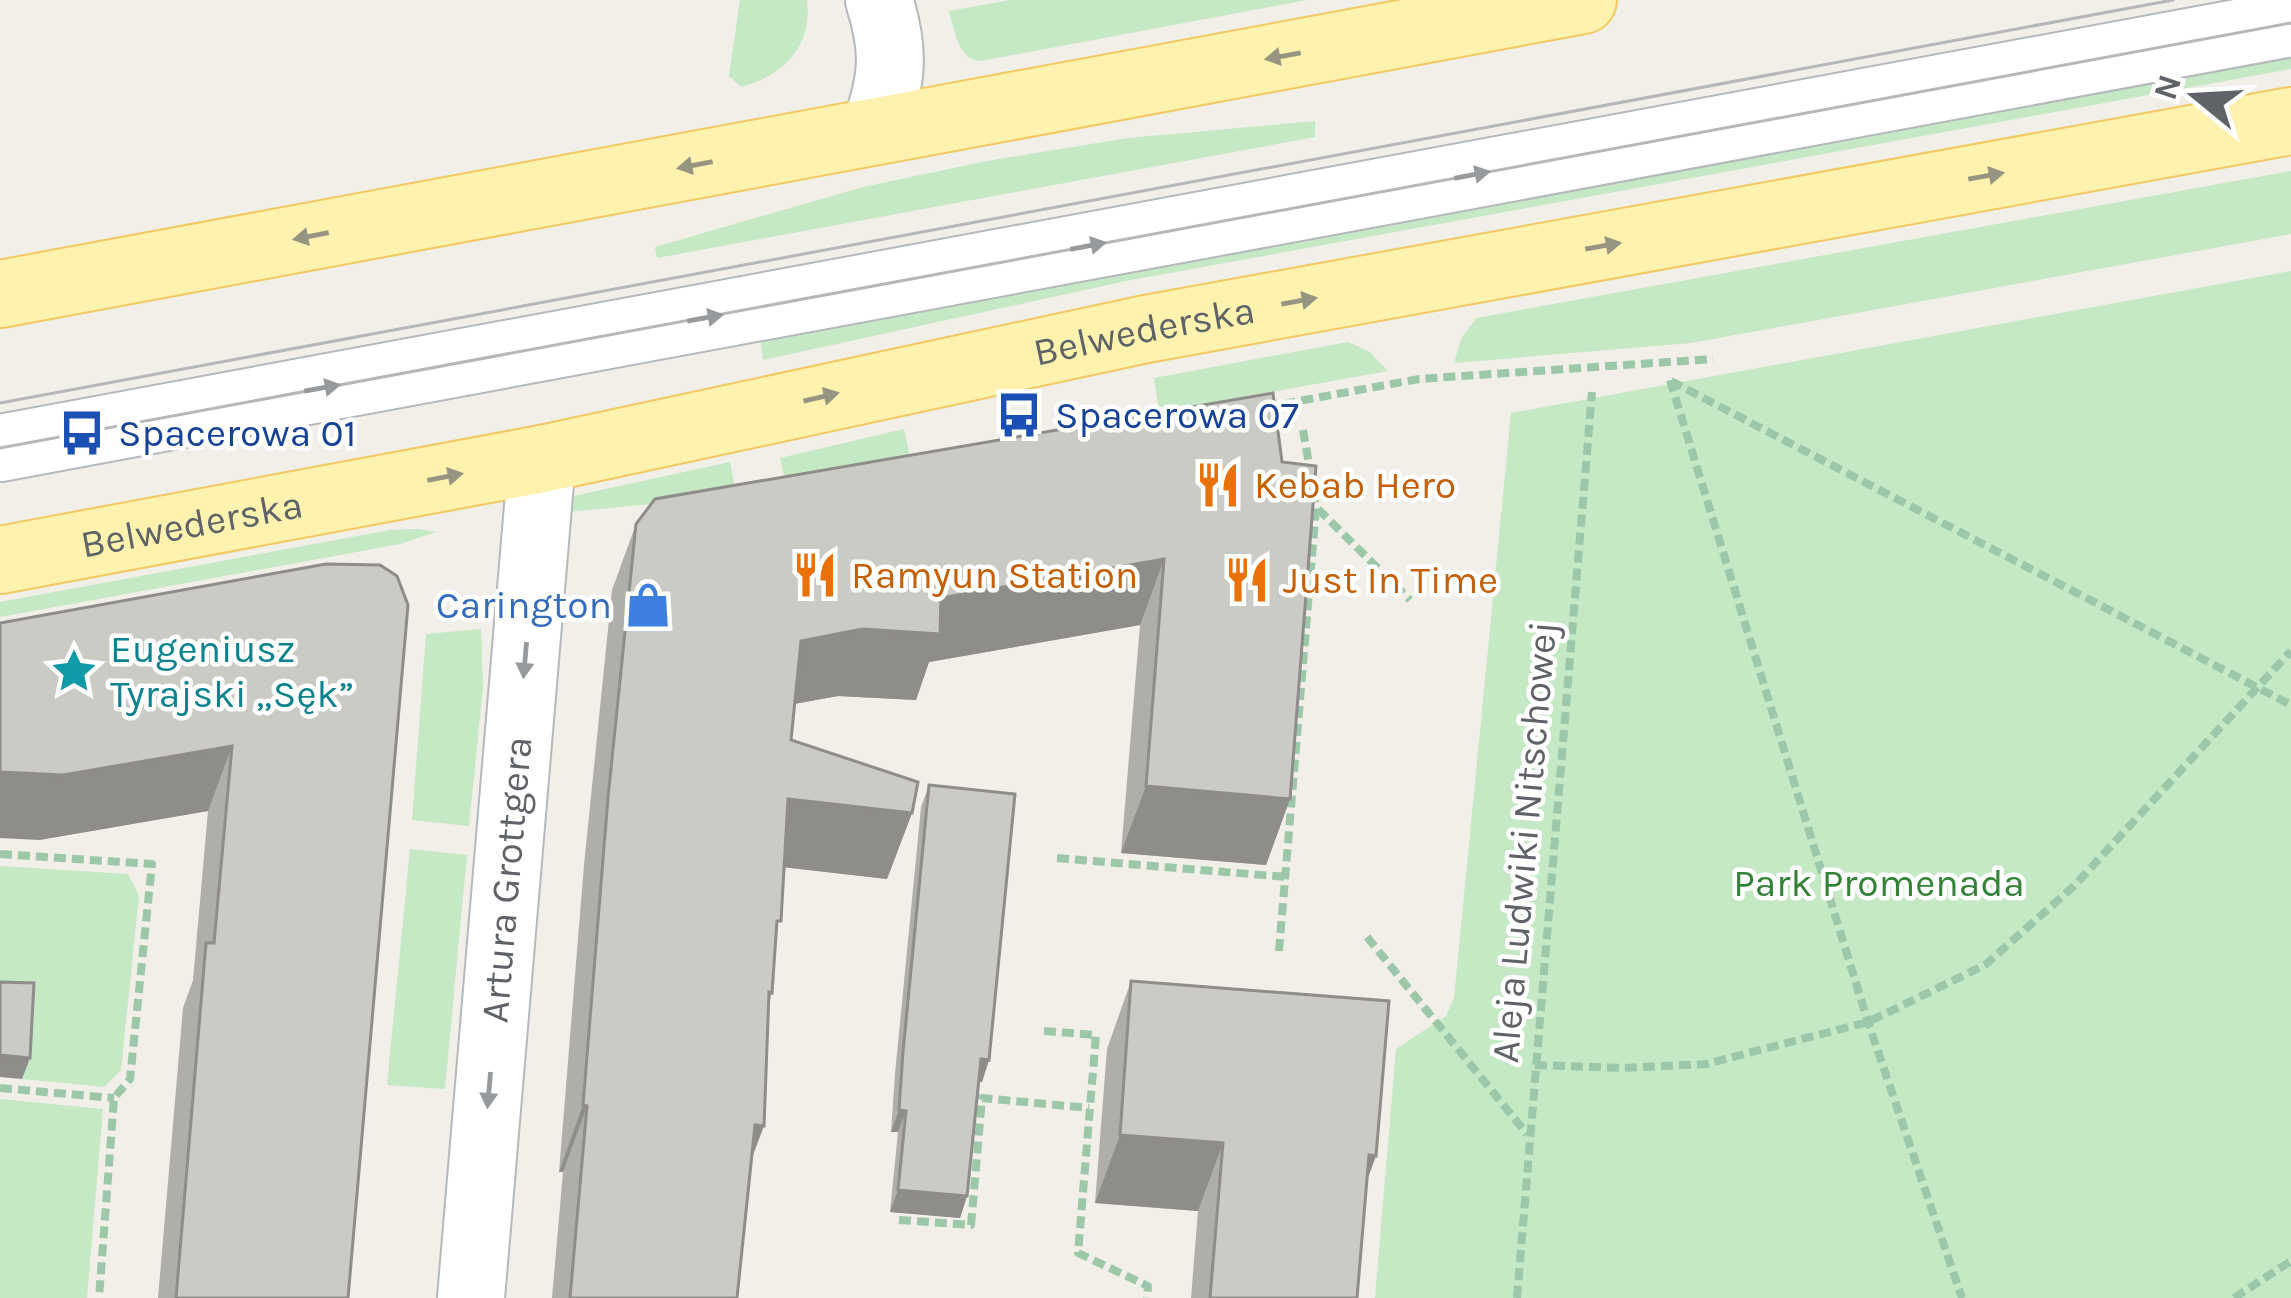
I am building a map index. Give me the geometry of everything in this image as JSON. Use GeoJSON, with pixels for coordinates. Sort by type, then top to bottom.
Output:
{"type":"FeatureCollection","features":[{"type":"Feature","properties":{"kind":"main road"},"geometry":{"type":"LineString","coordinates":[[0,294],[1583,0]]}},
{"type":"Feature","properties":{"kind":"main road","name":"Belwederska"},"geometry":{"type":"LineString","coordinates":[[0,560],[542,459],[1146,329],[2291,121]]}},
{"type":"Feature","properties":{"kind":"street"},"geometry":{"type":"LineString","coordinates":[[875,131],[892,69],[888,27],[879,0]]}},
{"type":"Feature","properties":{"kind":"street"},"geometry":{"type":"LineString","coordinates":[[0,448],[2291,23]]}},
{"type":"Feature","properties":{"kind":"street","name":"Artura Grottgera"},"geometry":{"type":"LineString","coordinates":[[471,1298],[542,459]]}},
{"type":"Feature","properties":{"kind":"path"},"geometry":{"type":"LineString","coordinates":[[1255,409],[1419,379],[1712,358]]}},
{"type":"Feature","properties":{"kind":"path"},"geometry":{"type":"LineString","coordinates":[[1962,1298],[1868,1022],[1670,380],[2291,704]]}},
{"type":"Feature","properties":{"kind":"path","name":"Aleja Ludwiki Nitschowej"},"geometry":{"type":"LineString","coordinates":[[1517,1298],[1592,392]]}},
{"type":"Feature","properties":{"kind":"path"},"geometry":{"type":"LineString","coordinates":[[1280,951],[1316,508],[1303,430]]}},
{"type":"Feature","properties":{"kind":"path"},"geometry":{"type":"LineString","coordinates":[[1316,508],[1410,600]]}},
{"type":"Feature","properties":{"kind":"path"},"geometry":{"type":"LineString","coordinates":[[1535,1065],[1706,1064],[1868,1022],[1984,965],[2074,886],[2291,651]]}},
{"type":"Feature","properties":{"kind":"path"},"geometry":{"type":"LineString","coordinates":[[0,854],[152,864],[130,1079],[114,1098],[99,1298]]}},
{"type":"Feature","properties":{"kind":"path"},"geometry":{"type":"LineString","coordinates":[[1057,858],[1286,877]]}},
{"type":"Feature","properties":{"kind":"path"},"geometry":{"type":"LineString","coordinates":[[1367,937],[1528,1136]]}},
{"type":"Feature","properties":{"kind":"path"},"geometry":{"type":"LineString","coordinates":[[1044,1031],[1096,1035],[1078,1252],[1148,1286],[1147,1298]]}},
{"type":"Feature","properties":{"kind":"path"},"geometry":{"type":"LineString","coordinates":[[0,1088],[114,1098]]}},
{"type":"Feature","properties":{"kind":"path"},"geometry":{"type":"LineString","coordinates":[[899,1220],[971,1225],[982,1098],[1089,1108]]}},
{"type":"Feature","properties":{"kind":"path"},"geometry":{"type":"LineString","coordinates":[[2234,1298],[2291,1261]]}},
{"type":"Feature","properties":{"kind":"green space"},"geometry":{"type":"Polygon","coordinates":[[[740,0],[807,0],[808,16],[792,57],[770,75],[741,87],[729,76],[740,0]]]}},
{"type":"Feature","properties":{"kind":"green space"},"geometry":{"type":"Polygon","coordinates":[[[1010,0],[1307,0],[981,61],[967,55],[958,43],[949,11],[1010,0]]]}},
{"type":"Feature","properties":{"kind":"green space"},"geometry":{"type":"Polygon","coordinates":[[[2291,46],[2291,69],[1126,281],[763,360],[760,335],[2291,46]]]}},
{"type":"Feature","properties":{"kind":"green space"},"geometry":{"type":"Polygon","coordinates":[[[1315,121],[1315,137],[657,258],[655,247],[863,187],[987,161],[1128,138],[1315,121]]]}},
{"type":"Feature","properties":{"kind":"green space"},"geometry":{"type":"Polygon","coordinates":[[[2291,171],[2291,234],[1691,343],[1454,363],[1461,339],[1476,318],[2291,171]]]}},
{"type":"Feature","properties":{"kind":"green space","name":"Park Promenada"},"geometry":{"type":"Polygon","coordinates":[[[2291,271],[2291,1298],[1375,1298],[1396,1049],[1446,1016],[1454,998],[1511,413],[2291,271]]]}},
{"type":"Feature","properties":{"kind":"green space"},"geometry":{"type":"Polygon","coordinates":[[[1348,342],[1370,352],[1388,371],[1159,412],[1154,378],[1348,342]]]}},
{"type":"Feature","properties":{"kind":"green space"},"geometry":{"type":"Polygon","coordinates":[[[904,429],[910,458],[785,480],[780,458],[904,429]]]}},
{"type":"Feature","properties":{"kind":"green space"},"geometry":{"type":"Polygon","coordinates":[[[730,462],[735,489],[651,504],[557,513],[555,500],[730,462]]]}},
{"type":"Feature","properties":{"kind":"green space"},"geometry":{"type":"Polygon","coordinates":[[[390,530],[436,532],[400,544],[0,617],[0,602],[390,530]]]}},
{"type":"Feature","properties":{"kind":"green space"},"geometry":{"type":"Polygon","coordinates":[[[481,629],[483,687],[469,826],[412,820],[426,634],[481,629]]]}},
{"type":"Feature","properties":{"kind":"green space"},"geometry":{"type":"Polygon","coordinates":[[[410,849],[467,855],[445,1089],[387,1085],[410,849]]]}},
{"type":"Feature","properties":{"kind":"green space"},"geometry":{"type":"Polygon","coordinates":[[[0,866],[128,874],[139,895],[121,1070],[104,1087],[22,1079],[26,1006],[0,1004],[0,866]]]}},
{"type":"Feature","properties":{"kind":"green space"},"geometry":{"type":"Polygon","coordinates":[[[0,1099],[103,1109],[87,1298],[0,1298],[0,1099]]]}},
{"type":"Feature","properties":{"kind":"building"},"geometry":{"type":"Polygon","coordinates":[[[1273,393],[1282,462],[1316,466],[1290,799],[1146,786],[1164,559],[941,598],[940,634],[862,629],[801,641],[791,740],[918,782],[912,813],[788,799],[781,921],[777,921],[769,992],[764,1126],[755,1125],[737,1298],[570,1298],[608,798],[636,524],[655,499],[1273,393]]]}},
{"type":"Feature","properties":{"kind":"building"},"geometry":{"type":"Polygon","coordinates":[[[326,564],[380,565],[397,576],[408,605],[348,1298],[176,1298],[206,943],[214,943],[232,746],[63,775],[0,772],[0,623],[326,564]]]}},
{"type":"Feature","properties":{"kind":"building"},"geometry":{"type":"Polygon","coordinates":[[[929,785],[1015,794],[989,1060],[981,1059],[967,1196],[898,1190],[906,1111],[899,1110],[903,1052],[929,785]]]}},
{"type":"Feature","properties":{"kind":"building"},"geometry":{"type":"Polygon","coordinates":[[[1131,981],[1389,1001],[1376,1156],[1369,1155],[1357,1298],[1210,1298],[1223,1143],[1120,1135],[1131,981]]]}},
{"type":"Feature","properties":{"kind":"building"},"geometry":{"type":"Polygon","coordinates":[[[0,982],[34,983],[30,1058],[0,1055],[0,982]]]}},
{"type":"Feature","properties":{"kind":"tram line"},"geometry":{"type":"LineString","coordinates":[[0,403],[2173,0]]}},
{"type":"Feature","properties":{"kind":"tram line"},"geometry":{"type":"LineString","coordinates":[[0,448],[2291,23]]}},
{"type":"Feature","properties":{"kind":"place","name":"Spacerowa 07"},"geometry":{"type":"Point","coordinates":[1019,415]}},
{"type":"Feature","properties":{"kind":"place","name":"Spacerowa 01"},"geometry":{"type":"Point","coordinates":[82,433]}},
{"type":"Feature","properties":{"kind":"place","name":"Kebab Hero"},"geometry":{"type":"Point","coordinates":[1218,485]}},
{"type":"Feature","properties":{"kind":"place","name":"Ramyun Station"},"geometry":{"type":"Point","coordinates":[815,575]}},
{"type":"Feature","properties":{"kind":"place","name":"Just In Time"},"geometry":{"type":"Point","coordinates":[1247,580]}},
{"type":"Feature","properties":{"kind":"place","name":"Carington"},"geometry":{"type":"Point","coordinates":[648,605]}},
{"type":"Feature","properties":{"kind":"place","name":"Eugeniusz Tyrajski „Sęk”"},"geometry":{"type":"Point","coordinates":[74,671]}}]}
